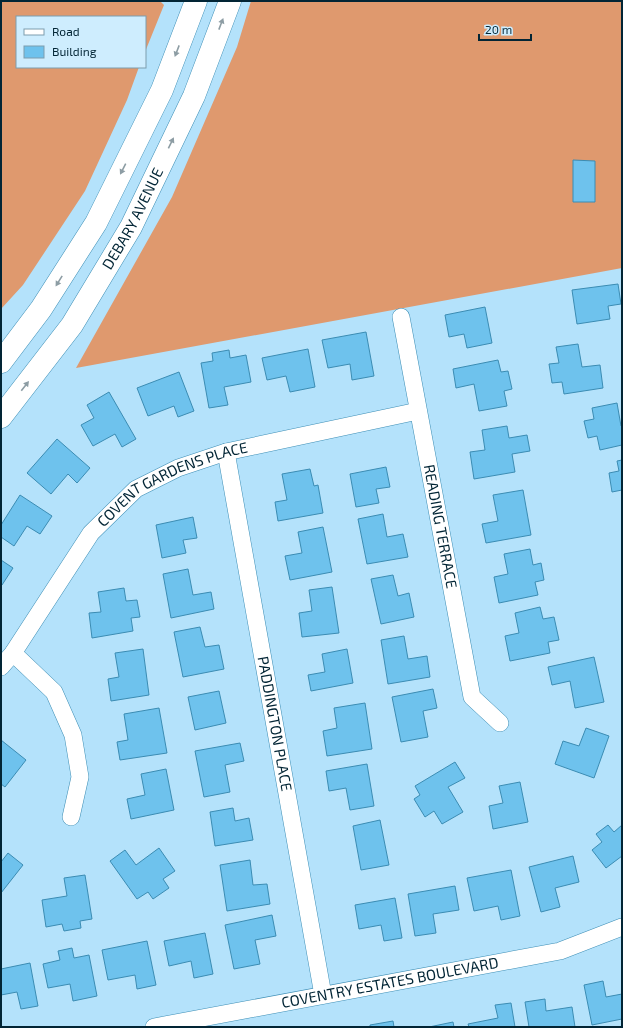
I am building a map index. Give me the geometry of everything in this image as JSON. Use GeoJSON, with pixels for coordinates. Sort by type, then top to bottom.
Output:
{"type":"FeatureCollection","features":[{"type":"Feature","properties":{"kind":"main road","name":"DEBARY AVENUE"},"geometry":{"type":"LineString","coordinates":[[1,362],[41,309],[96,223],[162,90],[196,1]]}},
{"type":"Feature","properties":{"kind":"main road","name":"DEBARY AVENUE"},"geometry":{"type":"LineString","coordinates":[[1,417],[72,325],[130,227],[194,96],[230,1]]}},
{"type":"Feature","properties":{"kind":"street","name":"READING TERRACE"},"geometry":{"type":"LineString","coordinates":[[401,317],[472,697],[500,722]]}},
{"type":"Feature","properties":{"kind":"street","name":"COVENT GARDENS PLACE"},"geometry":{"type":"LineString","coordinates":[[1,667],[13,653],[91,533],[136,489],[178,468],[226,452],[418,411]]}},
{"type":"Feature","properties":{"kind":"street","name":"PADDINGTON PLACE"},"geometry":{"type":"LineString","coordinates":[[226,452],[323,995]]}},
{"type":"Feature","properties":{"kind":"street"},"geometry":{"type":"LineString","coordinates":[[13,653],[54,692],[73,735],[80,777],[70,817]]}},
{"type":"Feature","properties":{"kind":"street","name":"COVENTRY ESTATES BOULEVARD"},"geometry":{"type":"LineString","coordinates":[[154,1027],[560,951],[622,927]]}},
{"type":"Feature","properties":{"kind":"shaded area"},"geometry":{"type":"Polygon","coordinates":[[[1,1],[160,1],[164,5],[146,50],[146,16],[16,16],[16,68],[139,68],[127,100],[85,191],[23,285],[1,309],[1,1]]]}},
{"type":"Feature","properties":{"kind":"shaded area"},"geometry":{"type":"Polygon","coordinates":[[[251,1],[622,1],[622,268],[76,368],[172,197],[237,47],[251,1]]]}},
{"type":"Feature","properties":{"kind":"building"},"geometry":{"type":"Polygon","coordinates":[[[573,160],[595,161],[595,202],[573,202],[573,160]]]}},
{"type":"Feature","properties":{"kind":"building"},"geometry":{"type":"Polygon","coordinates":[[[618,284],[621,304],[608,306],[610,319],[577,324],[572,290],[618,284]]]}},
{"type":"Feature","properties":{"kind":"building"},"geometry":{"type":"Polygon","coordinates":[[[485,307],[492,343],[467,348],[464,334],[449,337],[445,315],[485,307]]]}},
{"type":"Feature","properties":{"kind":"building"},"geometry":{"type":"Polygon","coordinates":[[[366,332],[374,376],[352,380],[350,364],[328,368],[322,340],[366,332]]]}},
{"type":"Feature","properties":{"kind":"building"},"geometry":{"type":"Polygon","coordinates":[[[578,344],[582,367],[600,365],[603,388],[564,394],[562,382],[552,383],[549,364],[559,363],[556,347],[578,344]]]}},
{"type":"Feature","properties":{"kind":"building"},"geometry":{"type":"Polygon","coordinates":[[[308,349],[315,387],[290,392],[286,376],[267,380],[262,358],[308,349]]]}},
{"type":"Feature","properties":{"kind":"building"},"geometry":{"type":"Polygon","coordinates":[[[229,350],[230,358],[246,355],[251,382],[224,387],[228,405],[209,408],[201,363],[213,361],[212,353],[229,350]]]}},
{"type":"Feature","properties":{"kind":"building"},"geometry":{"type":"Polygon","coordinates":[[[498,360],[501,372],[508,371],[512,389],[504,391],[507,406],[479,411],[474,384],[456,388],[453,369],[498,360]]]}},
{"type":"Feature","properties":{"kind":"building"},"geometry":{"type":"Polygon","coordinates":[[[179,372],[194,411],[178,417],[174,406],[148,416],[137,388],[179,372]]]}},
{"type":"Feature","properties":{"kind":"building"},"geometry":{"type":"Polygon","coordinates":[[[109,392],[136,439],[122,447],[115,434],[93,446],[81,425],[94,418],[87,405],[109,392]]]}},
{"type":"Feature","properties":{"kind":"building"},"geometry":{"type":"Polygon","coordinates":[[[617,403],[622,426],[622,445],[600,450],[597,436],[588,438],[584,421],[594,419],[592,408],[617,403]]]}},
{"type":"Feature","properties":{"kind":"building"},"geometry":{"type":"Polygon","coordinates":[[[507,426],[509,438],[527,435],[530,451],[512,454],[515,472],[474,479],[470,452],[485,450],[482,430],[507,426]]]}},
{"type":"Feature","properties":{"kind":"building"},"geometry":{"type":"Polygon","coordinates":[[[57,439],[90,468],[77,483],[68,474],[51,494],[27,473],[57,439]]]}},
{"type":"Feature","properties":{"kind":"building"},"geometry":{"type":"Polygon","coordinates":[[[622,460],[622,490],[612,492],[609,473],[619,471],[617,461],[622,460]]]}},
{"type":"Feature","properties":{"kind":"building"},"geometry":{"type":"Polygon","coordinates":[[[386,467],[390,487],[376,489],[379,503],[356,507],[350,474],[386,467]]]}},
{"type":"Feature","properties":{"kind":"building"},"geometry":{"type":"Polygon","coordinates":[[[310,469],[314,486],[318,485],[323,513],[278,521],[275,502],[287,500],[282,474],[310,469]]]}},
{"type":"Feature","properties":{"kind":"building"},"geometry":{"type":"Polygon","coordinates":[[[523,490],[531,535],[486,543],[482,524],[498,521],[493,495],[523,490]]]}},
{"type":"Feature","properties":{"kind":"building"},"geometry":{"type":"Polygon","coordinates":[[[20,495],[52,516],[40,534],[27,526],[14,546],[1,537],[1,525],[20,495]]]}},
{"type":"Feature","properties":{"kind":"building"},"geometry":{"type":"Polygon","coordinates":[[[383,514],[387,537],[403,534],[408,557],[367,564],[358,519],[383,514]]]}},
{"type":"Feature","properties":{"kind":"building"},"geometry":{"type":"Polygon","coordinates":[[[193,517],[197,538],[183,540],[186,553],[162,558],[156,525],[193,517]]]}},
{"type":"Feature","properties":{"kind":"building"},"geometry":{"type":"Polygon","coordinates":[[[323,527],[332,572],[290,580],[285,556],[302,553],[298,532],[323,527]]]}},
{"type":"Feature","properties":{"kind":"building"},"geometry":{"type":"Polygon","coordinates":[[[530,549],[533,565],[541,563],[544,580],[535,582],[538,595],[499,603],[494,577],[508,574],[504,554],[530,549]]]}},
{"type":"Feature","properties":{"kind":"building"},"geometry":{"type":"Polygon","coordinates":[[[1,560],[13,568],[2,585],[1,585],[1,560]]]}},
{"type":"Feature","properties":{"kind":"building"},"geometry":{"type":"Polygon","coordinates":[[[188,569],[193,595],[211,592],[214,609],[171,618],[163,574],[188,569]]]}},
{"type":"Feature","properties":{"kind":"building"},"geometry":{"type":"Polygon","coordinates":[[[393,575],[398,596],[409,593],[414,617],[381,624],[371,579],[393,575]]]}},
{"type":"Feature","properties":{"kind":"building"},"geometry":{"type":"Polygon","coordinates":[[[332,587],[339,633],[302,637],[299,613],[312,611],[309,590],[332,587]]]}},
{"type":"Feature","properties":{"kind":"building"},"geometry":{"type":"Polygon","coordinates":[[[124,588],[126,601],[137,600],[140,617],[131,618],[133,631],[92,638],[89,613],[101,612],[98,592],[124,588]]]}},
{"type":"Feature","properties":{"kind":"building"},"geometry":{"type":"Polygon","coordinates":[[[540,607],[543,619],[554,617],[559,640],[548,642],[550,653],[510,661],[505,636],[519,633],[515,613],[540,607]]]}},
{"type":"Feature","properties":{"kind":"building"},"geometry":{"type":"Polygon","coordinates":[[[200,627],[205,647],[219,645],[224,669],[183,677],[174,632],[200,627]]]}},
{"type":"Feature","properties":{"kind":"building"},"geometry":{"type":"Polygon","coordinates":[[[404,636],[408,659],[427,656],[430,677],[388,684],[381,640],[404,636]]]}},
{"type":"Feature","properties":{"kind":"building"},"geometry":{"type":"Polygon","coordinates":[[[143,649],[149,695],[111,701],[108,679],[119,677],[115,653],[143,649]]]}},
{"type":"Feature","properties":{"kind":"building"},"geometry":{"type":"Polygon","coordinates":[[[347,649],[353,683],[311,691],[308,675],[325,672],[322,654],[347,649]]]}},
{"type":"Feature","properties":{"kind":"building"},"geometry":{"type":"Polygon","coordinates":[[[594,657],[604,702],[575,708],[570,681],[552,685],[548,667],[594,657]]]}},
{"type":"Feature","properties":{"kind":"building"},"geometry":{"type":"Polygon","coordinates":[[[433,689],[437,708],[423,711],[428,737],[401,742],[392,697],[433,689]]]}},
{"type":"Feature","properties":{"kind":"building"},"geometry":{"type":"Polygon","coordinates":[[[219,691],[226,723],[195,730],[188,697],[219,691]]]}},
{"type":"Feature","properties":{"kind":"building"},"geometry":{"type":"Polygon","coordinates":[[[365,703],[372,749],[327,756],[323,731],[337,728],[334,708],[365,703]]]}},
{"type":"Feature","properties":{"kind":"building"},"geometry":{"type":"Polygon","coordinates":[[[159,708],[167,753],[120,760],[117,742],[128,740],[124,714],[159,708]]]}},
{"type":"Feature","properties":{"kind":"building"},"geometry":{"type":"Polygon","coordinates":[[[586,728],[609,736],[594,778],[555,764],[563,741],[579,746],[586,728]]]}},
{"type":"Feature","properties":{"kind":"building"},"geometry":{"type":"Polygon","coordinates":[[[1,740],[26,760],[5,787],[1,784],[1,740]]]}},
{"type":"Feature","properties":{"kind":"building"},"geometry":{"type":"Polygon","coordinates":[[[240,743],[244,761],[225,765],[230,792],[204,797],[195,751],[240,743]]]}},
{"type":"Feature","properties":{"kind":"building"},"geometry":{"type":"Polygon","coordinates":[[[455,762],[465,778],[448,787],[463,812],[442,824],[434,811],[425,817],[414,799],[420,795],[415,786],[455,762]]]}},
{"type":"Feature","properties":{"kind":"building"},"geometry":{"type":"Polygon","coordinates":[[[367,764],[374,806],[350,810],[346,788],[329,791],[326,771],[367,764]]]}},
{"type":"Feature","properties":{"kind":"building"},"geometry":{"type":"Polygon","coordinates":[[[166,769],[174,810],[131,819],[127,799],[145,795],[141,774],[166,769]]]}},
{"type":"Feature","properties":{"kind":"building"},"geometry":{"type":"Polygon","coordinates":[[[520,782],[528,822],[493,829],[489,806],[503,803],[499,786],[520,782]]]}},
{"type":"Feature","properties":{"kind":"building"},"geometry":{"type":"Polygon","coordinates":[[[233,808],[235,821],[249,818],[253,840],[215,846],[210,812],[233,808]]]}},
{"type":"Feature","properties":{"kind":"building"},"geometry":{"type":"Polygon","coordinates":[[[380,820],[389,865],[361,870],[353,826],[380,820]]]}},
{"type":"Feature","properties":{"kind":"building"},"geometry":{"type":"Polygon","coordinates":[[[608,825],[614,832],[622,825],[622,856],[606,868],[592,850],[602,842],[596,834],[608,825]]]}},
{"type":"Feature","properties":{"kind":"building"},"geometry":{"type":"Polygon","coordinates":[[[159,848],[175,871],[163,879],[169,888],[153,899],[148,892],[137,899],[110,861],[125,850],[136,865],[159,848]]]}},
{"type":"Feature","properties":{"kind":"building"},"geometry":{"type":"Polygon","coordinates":[[[8,853],[23,865],[1,893],[1,862],[8,853]]]}},
{"type":"Feature","properties":{"kind":"building"},"geometry":{"type":"Polygon","coordinates":[[[573,856],[579,882],[555,888],[560,907],[541,912],[529,867],[573,856]]]}},
{"type":"Feature","properties":{"kind":"building"},"geometry":{"type":"Polygon","coordinates":[[[250,860],[253,885],[267,884],[270,904],[227,911],[220,865],[250,860]]]}},
{"type":"Feature","properties":{"kind":"building"},"geometry":{"type":"Polygon","coordinates":[[[511,870],[520,916],[501,920],[498,906],[474,911],[467,878],[511,870]]]}},
{"type":"Feature","properties":{"kind":"building"},"geometry":{"type":"Polygon","coordinates":[[[85,875],[92,919],[80,921],[81,928],[64,931],[62,924],[46,927],[42,900],[67,896],[64,878],[85,875]]]}},
{"type":"Feature","properties":{"kind":"building"},"geometry":{"type":"Polygon","coordinates":[[[455,886],[459,910],[433,914],[436,933],[415,936],[408,894],[455,886]]]}},
{"type":"Feature","properties":{"kind":"building"},"geometry":{"type":"Polygon","coordinates":[[[395,898],[402,938],[384,941],[381,925],[359,929],[355,905],[395,898]]]}},
{"type":"Feature","properties":{"kind":"building"},"geometry":{"type":"Polygon","coordinates":[[[272,915],[276,936],[255,940],[260,964],[234,969],[225,925],[272,915]]]}},
{"type":"Feature","properties":{"kind":"building"},"geometry":{"type":"Polygon","coordinates":[[[205,933],[213,974],[194,978],[191,961],[169,966],[164,941],[205,933]]]}},
{"type":"Feature","properties":{"kind":"building"},"geometry":{"type":"Polygon","coordinates":[[[147,941],[156,985],[137,989],[135,975],[108,980],[102,950],[147,941]]]}},
{"type":"Feature","properties":{"kind":"building"},"geometry":{"type":"Polygon","coordinates":[[[72,948],[74,958],[89,955],[97,996],[73,1001],[70,984],[48,988],[43,964],[60,960],[58,951],[72,948]]]}},
{"type":"Feature","properties":{"kind":"building"},"geometry":{"type":"Polygon","coordinates":[[[30,963],[38,1006],[21,1009],[17,992],[1,995],[1,969],[30,963]]]}},
{"type":"Feature","properties":{"kind":"building"},"geometry":{"type":"Polygon","coordinates":[[[603,981],[606,997],[622,994],[622,1019],[592,1025],[584,985],[603,981]]]}},
{"type":"Feature","properties":{"kind":"building"},"geometry":{"type":"Polygon","coordinates":[[[545,999],[546,1011],[572,1007],[575,1027],[529,1027],[525,1002],[545,999]]]}},
{"type":"Feature","properties":{"kind":"building"},"geometry":{"type":"Polygon","coordinates":[[[511,1003],[515,1027],[469,1027],[468,1024],[498,1018],[495,1005],[511,1003]]]}},
{"type":"Feature","properties":{"kind":"building"},"geometry":{"type":"Polygon","coordinates":[[[393,1021],[394,1027],[370,1027],[370,1025],[393,1021]]]}},
{"type":"Feature","properties":{"kind":"building"},"geometry":{"type":"Polygon","coordinates":[[[453,1022],[454,1027],[429,1027],[453,1022]]]}}]}
